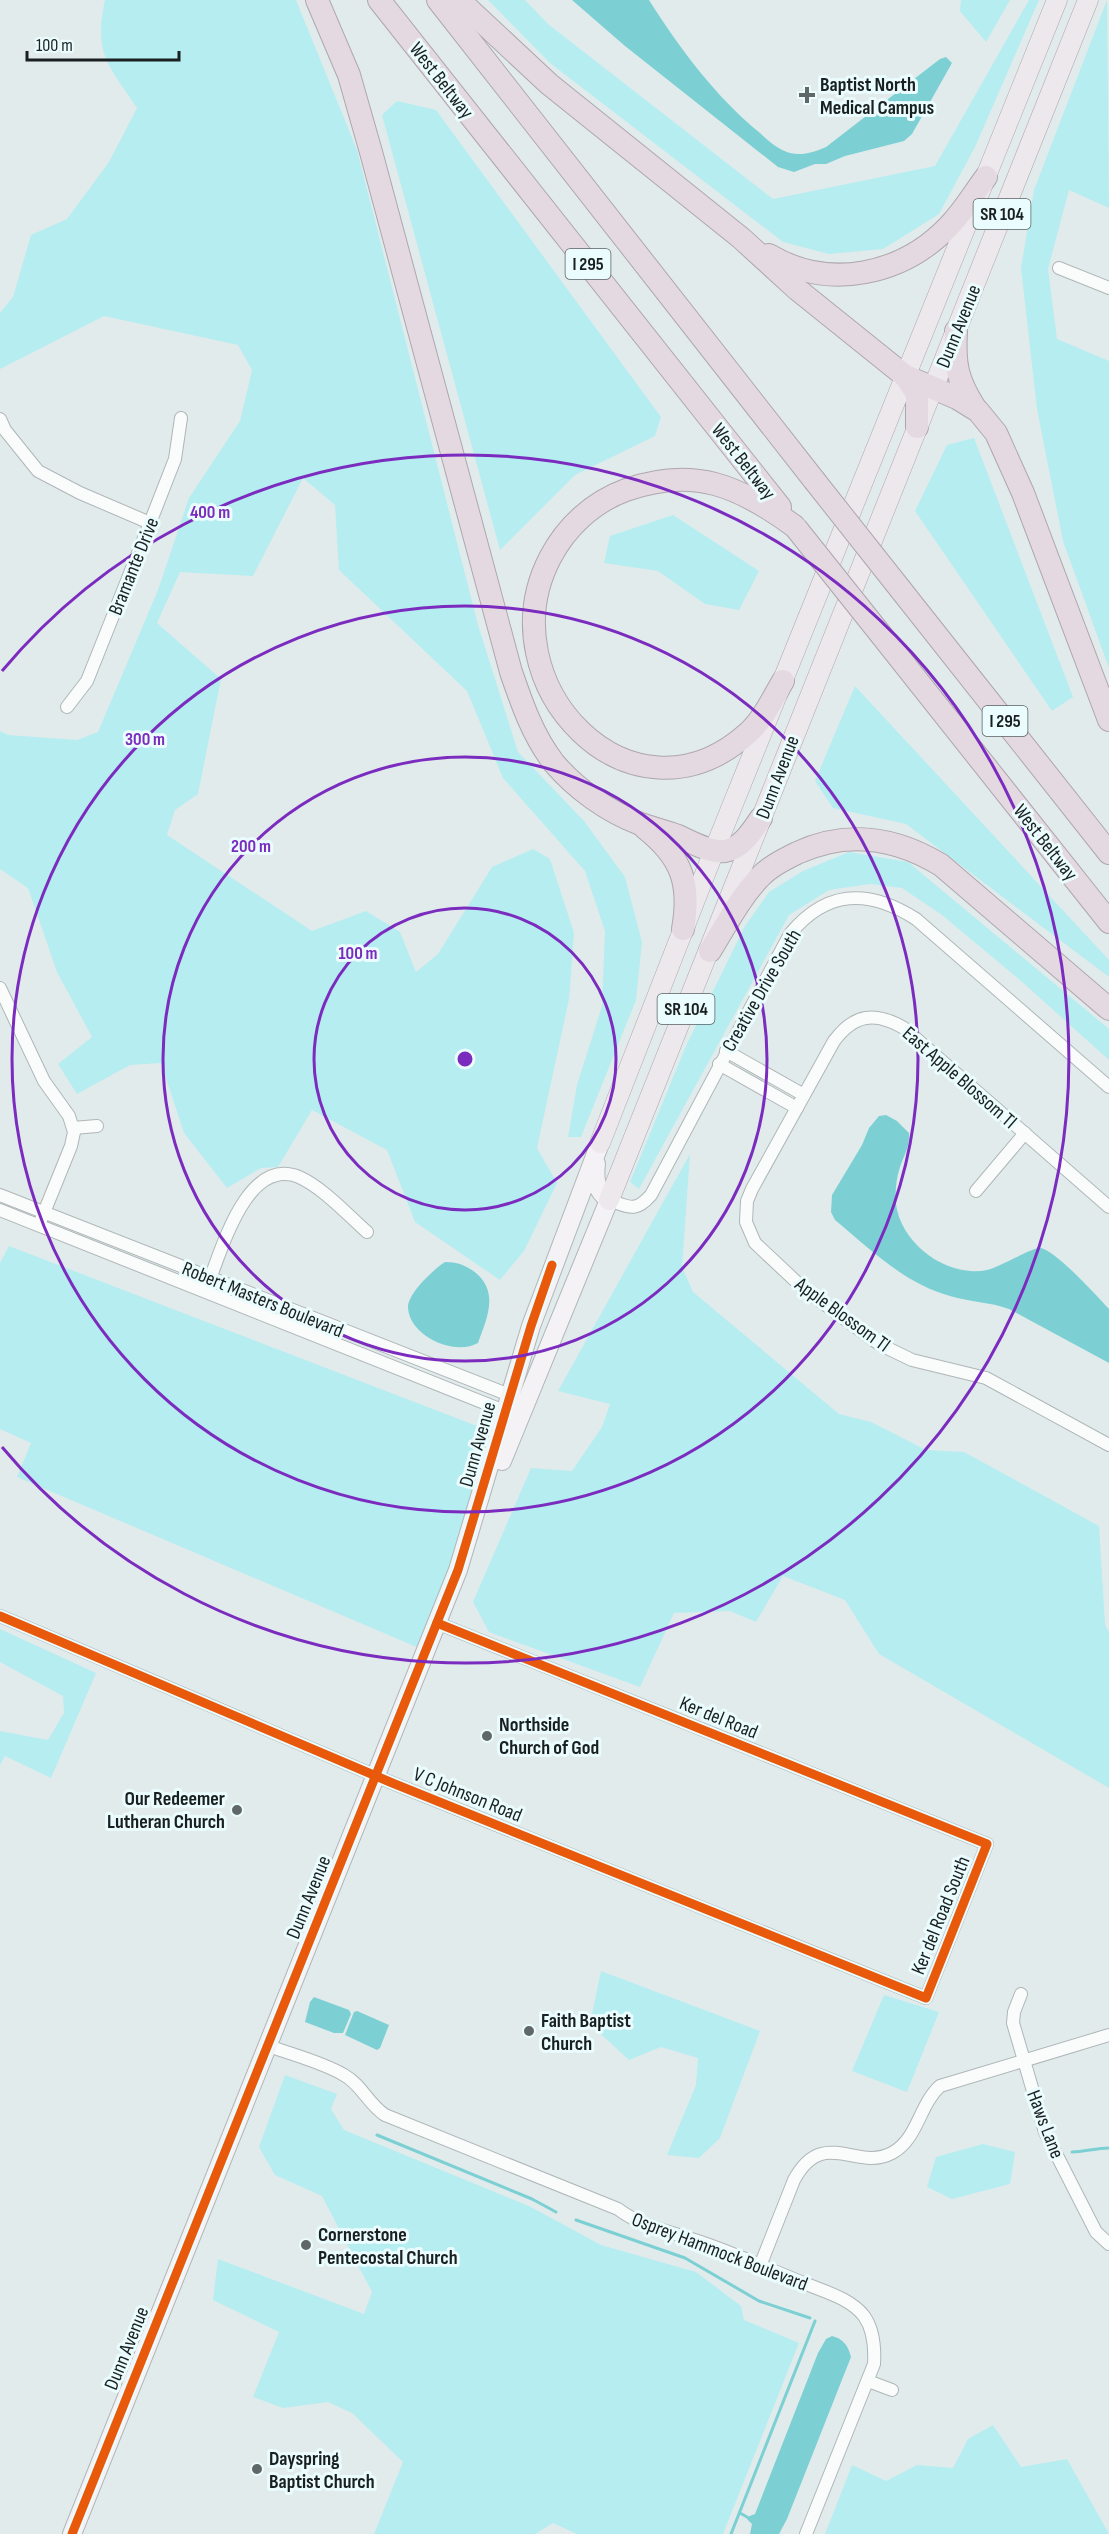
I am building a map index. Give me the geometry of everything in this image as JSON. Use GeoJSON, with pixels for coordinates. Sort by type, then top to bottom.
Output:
{"type":"FeatureCollection","features":[{"type":"Feature","properties":{"kind":"highway"},"geometry":{"type":"LineString","coordinates":[[317,0],[349,75],[362,119],[484,575],[525,712],[544,748],[571,780],[596,801],[639,824],[662,841],[679,866],[687,894],[683,929]]}},
{"type":"Feature","properties":{"kind":"highway","name":"West Beltway"},"geometry":{"type":"LineString","coordinates":[[379,0],[1109,922]]}},
{"type":"Feature","properties":{"kind":"highway","name":"I 295"},"geometry":{"type":"LineString","coordinates":[[438,0],[1109,853]]}},
{"type":"Feature","properties":{"kind":"highway"},"geometry":{"type":"LineString","coordinates":[[459,0],[549,84],[741,238],[798,290],[905,376],[957,398],[978,411]]}},
{"type":"Feature","properties":{"kind":"highway"},"geometry":{"type":"LineString","coordinates":[[741,238],[778,261],[809,272],[844,274],[881,269],[915,254],[934,240],[951,224],[986,177]]}},
{"type":"Feature","properties":{"kind":"highway"},"geometry":{"type":"LineString","coordinates":[[956,331],[956,369],[965,392],[996,433],[1006,452],[1109,720]]}},
{"type":"Feature","properties":{"kind":"highway"},"geometry":{"type":"LineString","coordinates":[[905,376],[916,394],[916,428]]}},
{"type":"Feature","properties":{"kind":"highway"},"geometry":{"type":"LineString","coordinates":[[783,681],[750,732],[715,757],[677,768],[643,766],[618,758],[596,746],[561,711],[538,662],[533,635],[533,617],[539,585],[552,555],[566,532],[601,502],[645,483],[688,479],[717,483],[759,500],[795,527]]}},
{"type":"Feature","properties":{"kind":"highway"},"geometry":{"type":"LineString","coordinates":[[639,824],[665,831],[714,851],[725,851],[740,844],[761,818]]}},
{"type":"Feature","properties":{"kind":"highway"},"geometry":{"type":"LineString","coordinates":[[710,951],[754,883],[779,862],[812,846],[832,841],[871,839],[896,843],[922,853],[941,865],[1109,1009]]}},
{"type":"Feature","properties":{"kind":"main road","name":"Dunn Avenue"},"geometry":{"type":"LineString","coordinates":[[516,1406],[531,1326],[583,1186],[714,851],[1057,0]]}},
{"type":"Feature","properties":{"kind":"main road","name":"Dunn Avenue"},"geometry":{"type":"LineString","coordinates":[[72,2534],[437,1623],[516,1406],[609,1200],[1088,0]]}},
{"type":"Feature","properties":{"kind":"main road"},"geometry":{"type":"LineString","coordinates":[[600,1143],[595,1174],[596,1186],[609,1200]]}},
{"type":"Feature","properties":{"kind":"main road"},"geometry":{"type":"LineString","coordinates":[[583,1186],[592,1211],[595,1233]]}},
{"type":"Feature","properties":{"kind":"street"},"geometry":{"type":"LineString","coordinates":[[1059,268],[1109,288]]}},
{"type":"Feature","properties":{"kind":"street","name":"Bramante Drive"},"geometry":{"type":"LineString","coordinates":[[67,707],[87,681],[150,523],[175,459],[182,418]]}},
{"type":"Feature","properties":{"kind":"street"},"geometry":{"type":"LineString","coordinates":[[1,426],[38,471],[80,493],[150,523]]}},
{"type":"Feature","properties":{"kind":"street","name":"Creative Drive South"},"geometry":{"type":"LineString","coordinates":[[609,1200],[636,1208],[651,1195],[776,955],[800,921],[831,902],[848,898],[864,897],[890,905],[916,919],[1109,1087]]}},
{"type":"Feature","properties":{"kind":"street"},"geometry":{"type":"LineString","coordinates":[[0,988],[44,1081],[69,1116],[74,1132],[71,1146],[39,1226]]}},
{"type":"Feature","properties":{"kind":"street","name":"East Apple Blossom Tl"},"geometry":{"type":"LineString","coordinates":[[797,1108],[844,1027],[861,1018],[877,1017],[891,1020],[904,1028],[1109,1207]]}},
{"type":"Feature","properties":{"kind":"street"},"geometry":{"type":"LineString","coordinates":[[726,1050],[804,1095]]}},
{"type":"Feature","properties":{"kind":"street"},"geometry":{"type":"LineString","coordinates":[[718,1065],[797,1108]]}},
{"type":"Feature","properties":{"kind":"street","name":"Apple Blossom Tl"},"geometry":{"type":"LineString","coordinates":[[797,1108],[747,1202],[746,1222],[755,1242],[804,1289],[879,1344],[912,1360],[986,1378],[1109,1445]]}},
{"type":"Feature","properties":{"kind":"street"},"geometry":{"type":"LineString","coordinates":[[73,1128],[98,1126]]}},
{"type":"Feature","properties":{"kind":"street"},"geometry":{"type":"LineString","coordinates":[[976,1191],[1025,1133]]}},
{"type":"Feature","properties":{"kind":"street"},"geometry":{"type":"LineString","coordinates":[[205,1292],[245,1199],[257,1184],[270,1176],[292,1175],[312,1184],[367,1232]]}},
{"type":"Feature","properties":{"kind":"street","name":"Robert Masters Boulevard"},"geometry":{"type":"LineString","coordinates":[[0,1196],[210,1279],[516,1406]]}},
{"type":"Feature","properties":{"kind":"street","name":"Robert Masters Boulevard"},"geometry":{"type":"LineString","coordinates":[[0,1210],[205,1292],[516,1406]]}},
{"type":"Feature","properties":{"kind":"street","name":"V C Johnson Road"},"geometry":{"type":"LineString","coordinates":[[0,1616],[376,1776],[926,1998]]}},
{"type":"Feature","properties":{"kind":"street","name":"Ker del Road"},"geometry":{"type":"LineString","coordinates":[[437,1623],[987,1845]]}},
{"type":"Feature","properties":{"kind":"street","name":"Ker del Road South"},"geometry":{"type":"LineString","coordinates":[[926,1998],[987,1845]]}},
{"type":"Feature","properties":{"kind":"street","name":"Haws Lane"},"geometry":{"type":"LineString","coordinates":[[1021,1994],[1014,2012],[1013,2024],[1045,2132],[1096,2232],[1109,2244]]}},
{"type":"Feature","properties":{"kind":"street"},"geometry":{"type":"LineString","coordinates":[[760,2266],[794,2181],[809,2161],[832,2151],[866,2158],[892,2153],[904,2145],[913,2133],[931,2094],[940,2086],[1109,2035]]}},
{"type":"Feature","properties":{"kind":"street","name":"Osprey Hammock Boulevard"},"geometry":{"type":"LineString","coordinates":[[269,2046],[344,2075],[359,2086],[374,2108],[385,2115],[618,2209],[632,2220],[663,2232],[685,2237],[760,2266],[843,2299],[856,2308],[868,2325],[875,2347],[874,2364],[806,2534]]}},
{"type":"Feature","properties":{"kind":"street"},"geometry":{"type":"LineString","coordinates":[[868,2381],[892,2390]]}},
{"type":"Feature","properties":{"kind":"shaded area"},"geometry":{"type":"Polygon","coordinates":[[[105,0],[296,0],[357,150],[478,625],[518,752],[584,821],[625,877],[642,942],[636,1000],[581,1137],[568,1137],[577,1085],[602,1006],[605,931],[585,871],[503,778],[467,691],[339,570],[335,505],[303,478],[253,576],[180,572],[157,623],[221,679],[198,794],[175,810],[167,835],[312,931],[366,911],[400,932],[416,972],[438,954],[492,867],[533,849],[550,859],[574,933],[569,999],[537,1148],[557,1183],[524,1251],[500,1280],[415,1222],[387,1150],[312,1110],[278,1167],[261,1168],[227,1188],[184,1133],[161,1063],[130,1065],[77,1094],[58,1064],[92,1037],[57,972],[28,888],[0,869],[0,731],[8,735],[77,740],[98,732],[158,590],[189,498],[240,421],[252,370],[238,345],[104,316],[0,369],[0,313],[13,297],[31,235],[67,219],[109,162],[137,108],[111,69],[102,47],[101,34],[105,0]]]}},
{"type":"Feature","properties":{"kind":"shaded area"},"geometry":{"type":"Polygon","coordinates":[[[488,0],[525,0],[548,24],[773,199],[935,166],[1029,0],[1039,0],[975,147],[939,214],[883,249],[829,254],[783,242],[550,63],[488,0]]]}},
{"type":"Feature","properties":{"kind":"shaded area"},"geometry":{"type":"Polygon","coordinates":[[[572,0],[649,0],[686,54],[728,104],[770,142],[782,150],[795,154],[808,153],[826,147],[940,59],[946,57],[952,63],[912,134],[904,141],[845,156],[826,164],[815,164],[794,172],[778,167],[625,46],[572,0]]]}},
{"type":"Feature","properties":{"kind":"shaded area"},"geometry":{"type":"Polygon","coordinates":[[[961,0],[1010,0],[986,42],[960,11],[961,0]]]}},
{"type":"Feature","properties":{"kind":"shaded area"},"geometry":{"type":"Polygon","coordinates":[[[1107,0],[1109,208],[1069,190],[1048,269],[1057,339],[1109,361],[1109,668],[1063,541],[1037,409],[1021,268],[1034,190],[1107,0]]]}},
{"type":"Feature","properties":{"kind":"shaded area"},"geometry":{"type":"Polygon","coordinates":[[[397,101],[436,110],[661,417],[655,436],[575,475],[500,550],[382,115],[397,101]]]}},
{"type":"Feature","properties":{"kind":"shaded area"},"geometry":{"type":"Polygon","coordinates":[[[974,438],[1073,697],[1052,711],[915,511],[947,445],[974,438]]]}},
{"type":"Feature","properties":{"kind":"shaded area"},"geometry":{"type":"Polygon","coordinates":[[[673,515],[759,571],[739,610],[705,604],[658,571],[604,563],[610,536],[673,515]]]}},
{"type":"Feature","properties":{"kind":"shaded area"},"geometry":{"type":"Polygon","coordinates":[[[855,686],[1109,960],[1109,977],[906,824],[833,808],[815,781],[855,686]]]}},
{"type":"Feature","properties":{"kind":"shaded area"},"geometry":{"type":"Polygon","coordinates":[[[849,852],[908,862],[1109,1029],[1109,1060],[1021,981],[942,915],[902,888],[870,884],[829,890],[789,915],[639,1189],[630,1182],[686,1046],[745,926],[769,892],[803,871],[849,852]]]}},
{"type":"Feature","properties":{"kind":"shaded area"},"geometry":{"type":"Polygon","coordinates":[[[886,1115],[897,1121],[909,1133],[908,1147],[898,1176],[896,1204],[900,1219],[916,1245],[942,1263],[957,1269],[972,1271],[993,1268],[1037,1248],[1048,1251],[1076,1275],[1109,1309],[1109,1363],[1009,1309],[950,1296],[918,1283],[875,1254],[835,1220],[831,1212],[832,1195],[862,1145],[869,1128],[879,1116],[886,1115]]]}},
{"type":"Feature","properties":{"kind":"shaded area"},"geometry":{"type":"Polygon","coordinates":[[[690,1154],[682,1267],[693,1292],[839,1414],[871,1422],[926,1450],[964,1452],[1099,1526],[1105,1624],[1109,1633],[1109,1788],[879,1654],[845,1600],[783,1576],[756,1622],[730,1611],[674,1613],[640,1687],[489,1632],[473,1602],[531,1468],[572,1471],[602,1427],[610,1404],[558,1391],[690,1154]]]}},
{"type":"Feature","properties":{"kind":"shaded area"},"geometry":{"type":"Polygon","coordinates":[[[9,1246],[490,1431],[491,1435],[446,1579],[419,1648],[17,1477],[31,1443],[0,1429],[0,1263],[9,1246]]]}},
{"type":"Feature","properties":{"kind":"shaded area"},"geometry":{"type":"Polygon","coordinates":[[[445,1262],[472,1270],[483,1281],[487,1289],[489,1306],[478,1343],[458,1347],[435,1341],[417,1328],[411,1318],[409,1302],[416,1289],[445,1262]]]}},
{"type":"Feature","properties":{"kind":"shaded area"},"geometry":{"type":"Polygon","coordinates":[[[0,1629],[96,1673],[51,1778],[5,1756],[0,1765],[0,1731],[48,1740],[64,1713],[63,1696],[0,1662],[0,1629]]]}},
{"type":"Feature","properties":{"kind":"shaded area"},"geometry":{"type":"Polygon","coordinates":[[[601,1971],[760,2031],[720,2138],[699,2158],[667,2155],[696,2085],[698,2058],[661,2047],[629,2060],[590,2024],[601,1971]]]}},
{"type":"Feature","properties":{"kind":"shaded area"},"geometry":{"type":"Polygon","coordinates":[[[884,1995],[939,2012],[907,2092],[852,2071],[884,1995]]]}},
{"type":"Feature","properties":{"kind":"shaded area"},"geometry":{"type":"Polygon","coordinates":[[[314,1997],[349,2010],[351,2014],[343,2033],[334,2033],[305,2022],[310,2002],[314,1997]]]}},
{"type":"Feature","properties":{"kind":"shaded area"},"geometry":{"type":"Polygon","coordinates":[[[357,2011],[389,2025],[380,2048],[377,2050],[345,2035],[354,2012],[357,2011]]]}},
{"type":"Feature","properties":{"kind":"shaded area"},"geometry":{"type":"Polygon","coordinates":[[[285,2075],[337,2094],[331,2109],[344,2130],[531,2207],[601,2245],[696,2272],[741,2306],[744,2320],[799,2343],[723,2534],[577,2534],[553,2523],[535,2534],[374,2534],[403,2462],[352,2413],[328,2402],[283,2408],[253,2397],[279,2332],[213,2300],[218,2259],[364,2314],[372,2292],[322,2196],[275,2175],[259,2147],[285,2075]]]}},
{"type":"Feature","properties":{"kind":"shaded area"},"geometry":{"type":"Polygon","coordinates":[[[983,2144],[1015,2152],[1010,2184],[952,2199],[927,2187],[936,2157],[983,2144]]]}},
{"type":"Feature","properties":{"kind":"shaded area"},"geometry":{"type":"Polygon","coordinates":[[[832,2336],[844,2343],[851,2357],[787,2519],[779,2534],[750,2534],[752,2524],[747,2517],[755,2514],[818,2353],[826,2339],[832,2336]]]}},
{"type":"Feature","properties":{"kind":"shaded area"},"geometry":{"type":"Polygon","coordinates":[[[993,2425],[1021,2467],[1067,2459],[1109,2534],[825,2534],[852,2465],[886,2481],[917,2465],[953,2468],[968,2439],[993,2425]]]}},
{"type":"Feature","properties":{"kind":"waterway"},"geometry":{"type":"LineString","coordinates":[[377,2135],[532,2199],[556,2212]]}},
{"type":"Feature","properties":{"kind":"waterway"},"geometry":{"type":"LineString","coordinates":[[1072,2152],[1109,2148]]}},
{"type":"Feature","properties":{"kind":"waterway"},"geometry":{"type":"LineString","coordinates":[[576,2220],[685,2258],[759,2301],[810,2318]]}},
{"type":"Feature","properties":{"kind":"waterway"},"geometry":{"type":"LineString","coordinates":[[731,2534],[815,2321]]}},
{"type":"Feature","properties":{"kind":"waterway"},"geometry":{"type":"LineString","coordinates":[[740,2513],[747,2517]]}},
{"type":"Feature","properties":{"kind":"cycle path"},"geometry":{"type":"LineString","coordinates":[[72,2534],[458,1570],[531,1326],[552,1265]]}},
{"type":"Feature","properties":{"kind":"cycle path"},"geometry":{"type":"LineString","coordinates":[[0,1616],[390,1782],[926,1998],[987,1844],[437,1623]]}},
{"type":"Feature","properties":{"kind":"place","name":"Baptist North Medical Campus"},"geometry":{"type":"Point","coordinates":[807,95]}},
{"type":"Feature","properties":{"kind":"place","name":"Northside Church of God"},"geometry":{"type":"Point","coordinates":[487,1736]}},
{"type":"Feature","properties":{"kind":"place","name":"Our Redeemer Lutheran Church"},"geometry":{"type":"Point","coordinates":[237,1810]}},
{"type":"Feature","properties":{"kind":"place","name":"Faith Baptist Church"},"geometry":{"type":"Point","coordinates":[529,2031]}},
{"type":"Feature","properties":{"kind":"place","name":"Cornerstone Pentecostal Church"},"geometry":{"type":"Point","coordinates":[306,2245]}},
{"type":"Feature","properties":{"kind":"place","name":"Dayspring Baptist Church"},"geometry":{"type":"Point","coordinates":[257,2469]}}]}
